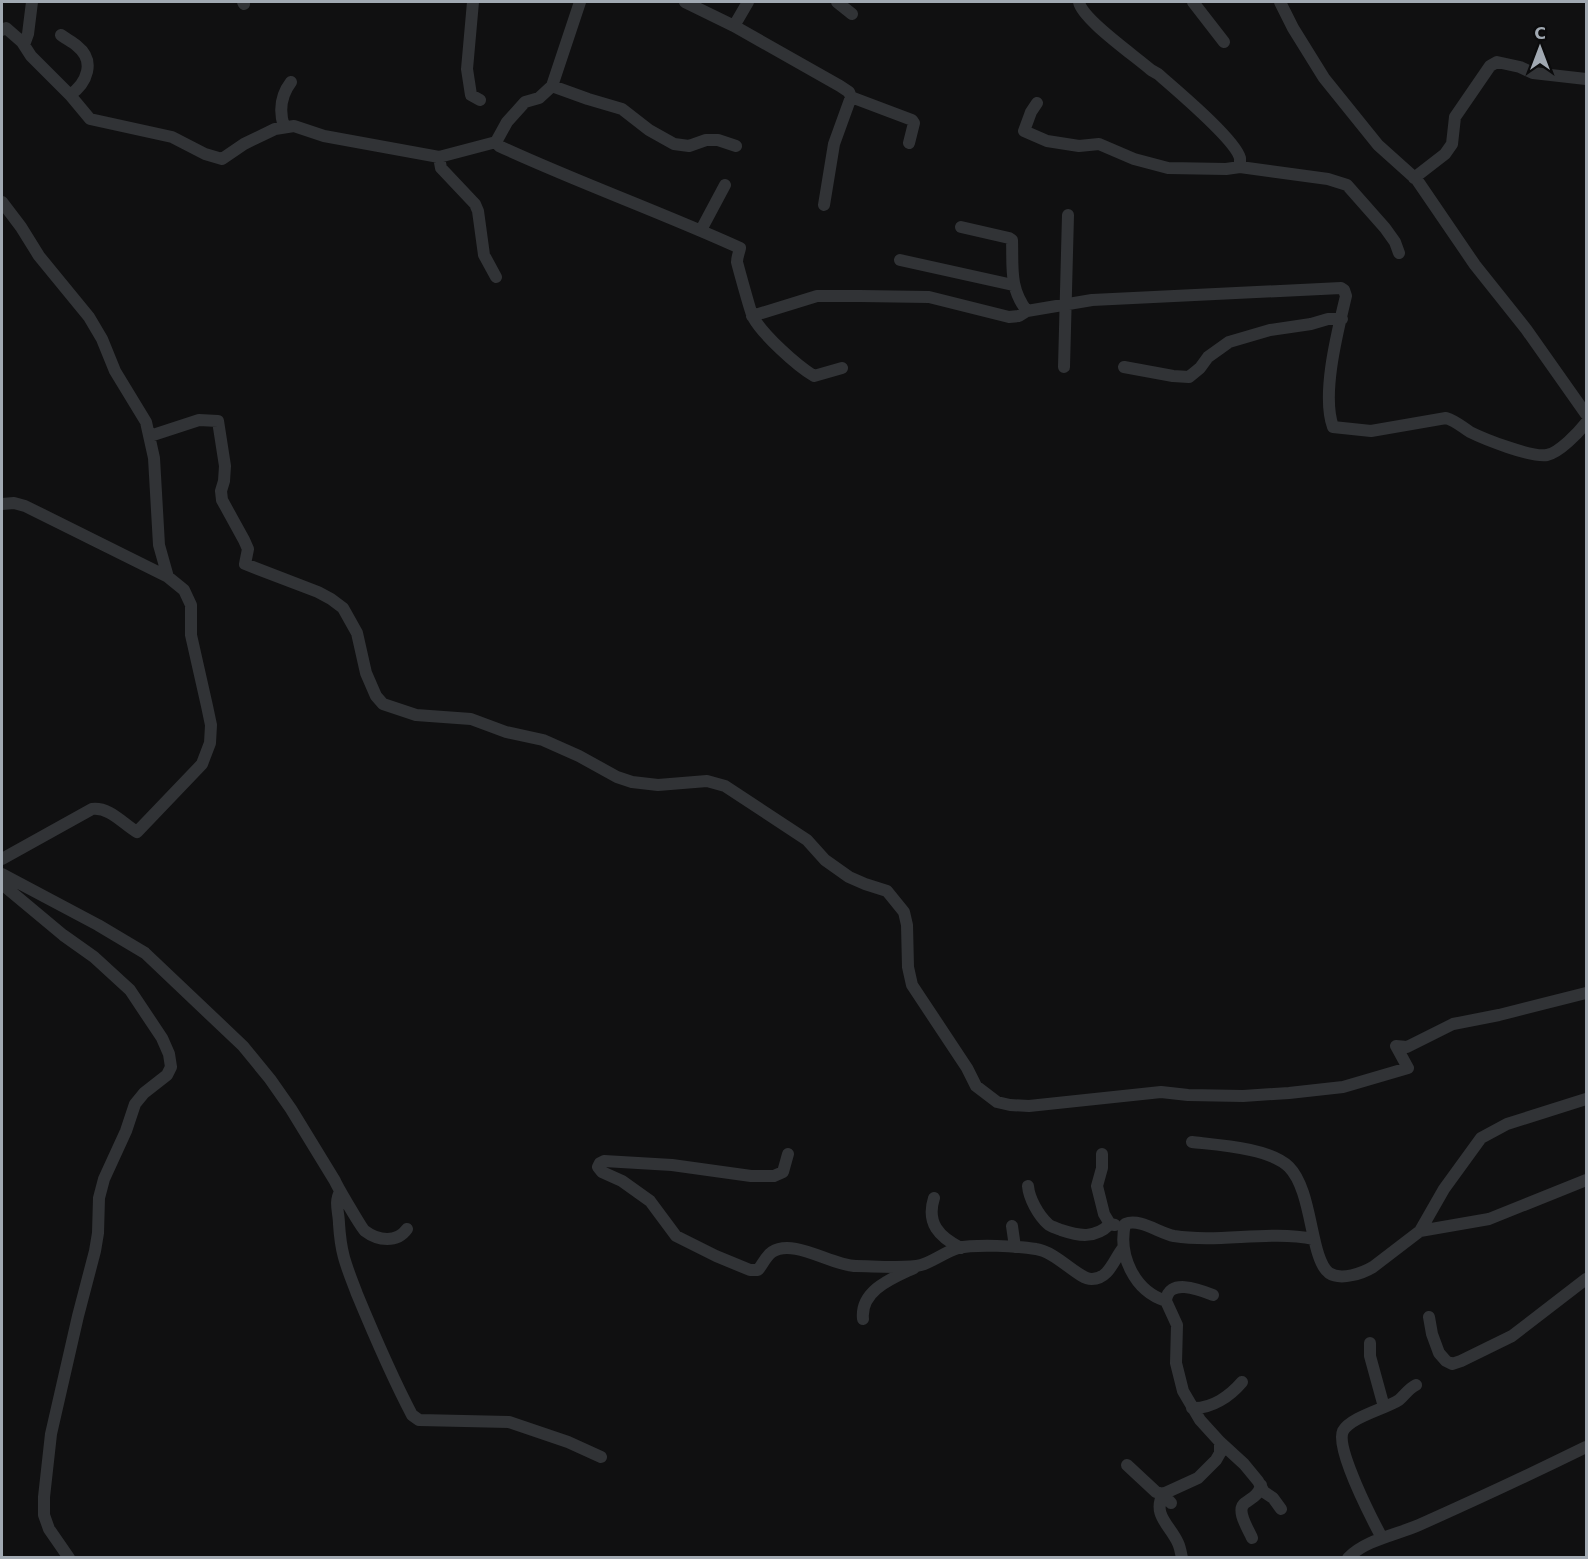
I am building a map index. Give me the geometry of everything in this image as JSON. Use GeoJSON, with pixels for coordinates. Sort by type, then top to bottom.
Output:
{"type":"FeatureCollection","features":[{"type":"Feature","properties":{"kind":"street"},"geometry":{"type":"LineString","coordinates":[[24,45],[28,34],[32,2]]}},
{"type":"Feature","properties":{"kind":"street"},"geometry":{"type":"LineString","coordinates":[[473,2],[467,69],[471,95],[480,100]]}},
{"type":"Feature","properties":{"kind":"street"},"geometry":{"type":"LineString","coordinates":[[2,30],[6,28],[24,45],[31,56],[70,94],[90,119],[172,136],[205,154],[222,159],[244,144],[284,126],[294,126],[324,136],[439,157],[496,142],[507,123],[525,102],[539,98],[552,86],[580,2]]}},
{"type":"Feature","properties":{"kind":"street"},"geometry":{"type":"LineString","coordinates":[[685,2],[734,26],[840,86],[849,92],[851,97],[912,120],[914,123],[909,143]]}},
{"type":"Feature","properties":{"kind":"street"},"geometry":{"type":"LineString","coordinates":[[734,26],[748,2]]}},
{"type":"Feature","properties":{"kind":"street"},"geometry":{"type":"LineString","coordinates":[[837,2],[852,14]]}},
{"type":"Feature","properties":{"kind":"street"},"geometry":{"type":"LineString","coordinates":[[1079,2],[1083,11],[1095,24],[1158,74],[1215,126],[1234,147],[1240,157],[1240,167]]}},
{"type":"Feature","properties":{"kind":"street"},"geometry":{"type":"LineString","coordinates":[[1193,2],[1224,42]]}},
{"type":"Feature","properties":{"kind":"street"},"geometry":{"type":"LineString","coordinates":[[1280,2],[1324,78],[1378,145],[1414,178],[1475,265],[1526,329],[1587,414]]}},
{"type":"Feature","properties":{"kind":"street"},"geometry":{"type":"LineString","coordinates":[[60,35],[79,47],[88,65],[87,75],[76,90],[70,94]]}},
{"type":"Feature","properties":{"kind":"street"},"geometry":{"type":"LineString","coordinates":[[1414,178],[1445,154],[1452,144],[1455,117],[1490,66],[1497,62],[1520,67],[1533,73],[1587,80]]}},
{"type":"Feature","properties":{"kind":"street"},"geometry":{"type":"LineString","coordinates":[[284,126],[283,98],[291,82]]}},
{"type":"Feature","properties":{"kind":"street"},"geometry":{"type":"LineString","coordinates":[[552,86],[622,109],[649,130],[674,144],[689,146],[706,140],[718,140],[735,146]]}},
{"type":"Feature","properties":{"kind":"street"},"geometry":{"type":"LineString","coordinates":[[824,205],[834,144],[851,97]]}},
{"type":"Feature","properties":{"kind":"street"},"geometry":{"type":"LineString","coordinates":[[1037,103],[1024,131],[1047,141],[1079,146],[1099,144],[1134,159],[1168,168],[1226,169],[1240,167],[1328,179],[1347,185],[1385,228],[1399,252]]}},
{"type":"Feature","properties":{"kind":"street"},"geometry":{"type":"LineString","coordinates":[[496,142],[499,146],[568,177],[740,248],[737,260],[752,316],[804,370],[814,376],[842,368]]}},
{"type":"Feature","properties":{"kind":"street"},"geometry":{"type":"LineString","coordinates":[[439,157],[441,168],[475,204],[484,255],[496,277]]}},
{"type":"Feature","properties":{"kind":"street"},"geometry":{"type":"LineString","coordinates":[[701,230],[725,185]]}},
{"type":"Feature","properties":{"kind":"street"},"geometry":{"type":"LineString","coordinates":[[2,202],[39,256],[92,322],[115,371],[146,422],[157,486],[159,545],[168,577]]}},
{"type":"Feature","properties":{"kind":"street"},"geometry":{"type":"LineString","coordinates":[[1064,367],[1068,214]]}},
{"type":"Feature","properties":{"kind":"street"},"geometry":{"type":"LineString","coordinates":[[961,227],[1012,240],[1013,285],[1019,301],[1027,311]]}},
{"type":"Feature","properties":{"kind":"street"},"geometry":{"type":"LineString","coordinates":[[900,260],[1013,285]]}},
{"type":"Feature","properties":{"kind":"street"},"geometry":{"type":"LineString","coordinates":[[752,316],[817,296],[929,297],[1009,317],[1066,303],[1125,297],[1341,288],[1346,296],[1332,359],[1329,416],[1333,426],[1371,431],[1446,418],[1455,420],[1468,430],[1488,439],[1532,454],[1546,456],[1560,448],[1587,423]]}},
{"type":"Feature","properties":{"kind":"street"},"geometry":{"type":"LineString","coordinates":[[1124,367],[1189,377],[1208,357],[1229,342],[1270,330],[1328,319],[1342,319]]}},
{"type":"Feature","properties":{"kind":"street"},"geometry":{"type":"LineString","coordinates":[[150,436],[199,420],[218,421],[225,466],[222,500],[248,549],[245,564],[318,592],[342,608],[357,633],[368,679],[376,696],[383,704],[416,715],[471,719],[506,732],[543,740],[617,777],[632,782],[658,785],[707,782],[725,786],[807,840],[825,860],[849,877],[887,891],[904,912],[907,925],[908,967],[912,985],[976,1086],[997,1102],[1010,1106],[1029,1106],[1161,1092],[1243,1096],[1343,1087],[1408,1068],[1396,1046],[1407,1047],[1453,1024],[1587,993]]}},
{"type":"Feature","properties":{"kind":"street"},"geometry":{"type":"LineString","coordinates":[[2,504],[14,503],[25,506],[168,577],[184,590],[191,605],[191,635],[211,725],[210,743],[202,764],[137,832],[101,808],[92,809],[2,859]]}},
{"type":"Feature","properties":{"kind":"street"},"geometry":{"type":"LineString","coordinates":[[2,874],[145,953],[243,1046],[270,1079],[347,1200],[360,1226],[366,1232],[389,1240],[396,1239],[407,1229]]}},
{"type":"Feature","properties":{"kind":"street"},"geometry":{"type":"LineString","coordinates":[[2,884],[63,935],[94,957],[130,990],[145,1010],[170,1054],[171,1066],[167,1075],[144,1093],[135,1104],[126,1131],[104,1179],[99,1198],[98,1233],[51,1434],[44,1515],[48,1529],[69,1557]]}},
{"type":"Feature","properties":{"kind":"street"},"geometry":{"type":"LineString","coordinates":[[1192,1142],[1242,1148],[1283,1162],[1295,1174],[1305,1195],[1314,1239],[1325,1268],[1331,1275],[1346,1276],[1373,1267],[1420,1231],[1444,1189],[1481,1138],[1507,1124],[1587,1099]]}},
{"type":"Feature","properties":{"kind":"street"},"geometry":{"type":"LineString","coordinates":[[788,1154],[783,1172],[774,1176],[752,1176],[726,1171],[631,1162],[604,1161],[600,1162],[598,1167],[602,1172],[622,1181],[650,1201],[676,1236],[750,1270],[758,1270],[770,1253],[778,1249],[791,1248],[851,1266],[921,1265]]}},
{"type":"Feature","properties":{"kind":"street"},"geometry":{"type":"LineString","coordinates":[[1102,1154],[1102,1168],[1097,1186],[1104,1214],[1110,1224],[1120,1226],[1136,1223],[1173,1236],[1291,1236],[1314,1239]]}},
{"type":"Feature","properties":{"kind":"street"},"geometry":{"type":"LineString","coordinates":[[1420,1231],[1489,1219],[1587,1180]]}},
{"type":"Feature","properties":{"kind":"street"},"geometry":{"type":"LineString","coordinates":[[1028,1186],[1034,1204],[1048,1225],[1076,1235],[1090,1236],[1104,1230],[1110,1224]]}},
{"type":"Feature","properties":{"kind":"street"},"geometry":{"type":"LineString","coordinates":[[340,1192],[337,1197],[339,1238],[346,1270],[387,1368],[412,1415],[419,1420],[509,1422],[568,1442],[601,1458]]}},
{"type":"Feature","properties":{"kind":"street"},"geometry":{"type":"LineString","coordinates":[[934,1198],[931,1207],[934,1228],[961,1248]]}},
{"type":"Feature","properties":{"kind":"street"},"geometry":{"type":"LineString","coordinates":[[1125,1224],[1123,1248],[1128,1265],[1142,1285],[1159,1299],[1166,1301],[1176,1318],[1176,1363],[1183,1391],[1192,1408],[1220,1442],[1244,1464],[1264,1492],[1273,1498],[1281,1509]]}},
{"type":"Feature","properties":{"kind":"street"},"geometry":{"type":"LineString","coordinates":[[1012,1226],[1015,1247]]}},
{"type":"Feature","properties":{"kind":"street"},"geometry":{"type":"LineString","coordinates":[[863,1319],[862,1313],[873,1291],[883,1283],[940,1255],[961,1248],[1039,1249],[1053,1254],[1084,1278],[1092,1280],[1104,1275],[1123,1248]]}},
{"type":"Feature","properties":{"kind":"street"},"geometry":{"type":"LineString","coordinates":[[1429,1317],[1439,1353],[1452,1364],[1512,1336],[1587,1279]]}},
{"type":"Feature","properties":{"kind":"street"},"geometry":{"type":"LineString","coordinates":[[1166,1301],[1169,1290],[1173,1288],[1190,1288],[1213,1295]]}},
{"type":"Feature","properties":{"kind":"street"},"geometry":{"type":"LineString","coordinates":[[1370,1343],[1371,1356],[1384,1407]]}},
{"type":"Feature","properties":{"kind":"street"},"geometry":{"type":"LineString","coordinates":[[1192,1408],[1226,1398],[1242,1382]]}},
{"type":"Feature","properties":{"kind":"street"},"geometry":{"type":"LineString","coordinates":[[1382,1538],[1359,1492],[1342,1435],[1344,1429],[1354,1422],[1399,1399],[1408,1389],[1416,1385]]}},
{"type":"Feature","properties":{"kind":"street"},"geometry":{"type":"LineString","coordinates":[[1182,1557],[1178,1543],[1158,1510],[1159,1502],[1198,1478],[1220,1454],[1220,1442]]}},
{"type":"Feature","properties":{"kind":"street"},"geometry":{"type":"LineString","coordinates":[[1348,1557],[1382,1538],[1400,1533],[1453,1510],[1587,1447]]}},
{"type":"Feature","properties":{"kind":"street"},"geometry":{"type":"LineString","coordinates":[[1127,1465],[1167,1499]]}},
{"type":"Feature","properties":{"kind":"street"},"geometry":{"type":"LineString","coordinates":[[1252,1538],[1242,1516],[1241,1507],[1243,1503],[1254,1499],[1261,1485]]}}]}
